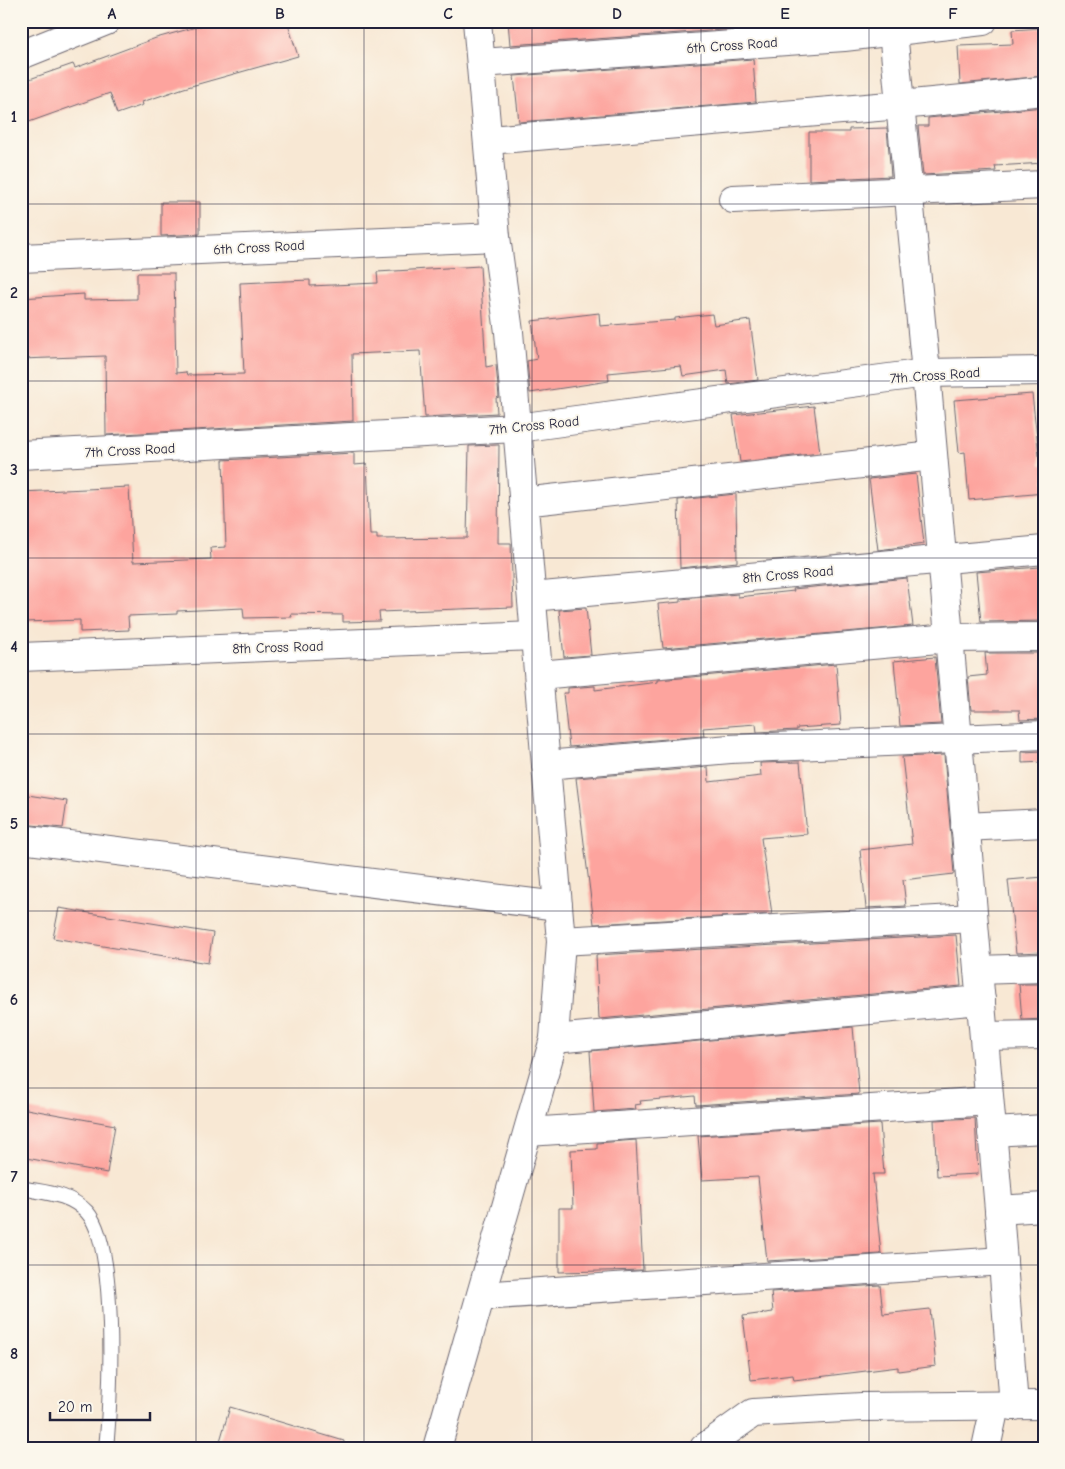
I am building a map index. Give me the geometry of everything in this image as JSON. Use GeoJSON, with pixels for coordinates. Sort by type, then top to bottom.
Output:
{"type":"FeatureCollection","features":[{"type":"Feature","properties":{"kind":"street"},"geometry":{"type":"LineString","coordinates":[[21,55],[106,21]]}},
{"type":"Feature","properties":{"kind":"street"},"geometry":{"type":"LineString","coordinates":[[437,1448],[554,1039],[561,941],[509,332],[496,237],[489,140],[477,21]]}},
{"type":"Feature","properties":{"kind":"street","name":"6th Cross Road"},"geometry":{"type":"LineString","coordinates":[[481,63],[892,26],[983,21]]}},
{"type":"Feature","properties":{"kind":"street"},"geometry":{"type":"LineString","coordinates":[[892,26],[926,373],[1003,1261],[1005,1406],[986,1448]]}},
{"type":"Feature","properties":{"kind":"street"},"geometry":{"type":"LineString","coordinates":[[489,140],[1044,91]]}},
{"type":"Feature","properties":{"kind":"street"},"geometry":{"type":"LineString","coordinates":[[733,199],[1044,185]]}},
{"type":"Feature","properties":{"kind":"street","name":"6th Cross Road"},"geometry":{"type":"LineString","coordinates":[[21,258],[496,237]]}},
{"type":"Feature","properties":{"kind":"street","name":"7th Cross Road"},"geometry":{"type":"LineString","coordinates":[[21,456],[517,428],[926,373],[1044,371]]}},
{"type":"Feature","properties":{"kind":"street"},"geometry":{"type":"LineString","coordinates":[[523,502],[933,456]]}},
{"type":"Feature","properties":{"kind":"street","name":"8th Cross Road"},"geometry":{"type":"LineString","coordinates":[[532,597],[1044,550]]}},
{"type":"Feature","properties":{"kind":"street","name":"8th Cross Road"},"geometry":{"type":"LineString","coordinates":[[21,657],[535,636]]}},
{"type":"Feature","properties":{"kind":"street"},"geometry":{"type":"LineString","coordinates":[[539,675],[949,638],[1044,636]]}},
{"type":"Feature","properties":{"kind":"street"},"geometry":{"type":"LineString","coordinates":[[546,765],[730,749],[1044,735]]}},
{"type":"Feature","properties":{"kind":"street"},"geometry":{"type":"LineString","coordinates":[[966,827],[1044,823]]}},
{"type":"Feature","properties":{"kind":"street"},"geometry":{"type":"LineString","coordinates":[[21,839],[558,906]]}},
{"type":"Feature","properties":{"kind":"street"},"geometry":{"type":"LineString","coordinates":[[561,941],[973,918]]}},
{"type":"Feature","properties":{"kind":"street"},"geometry":{"type":"LineString","coordinates":[[978,970],[1044,968]]}},
{"type":"Feature","properties":{"kind":"street"},"geometry":{"type":"LineString","coordinates":[[554,1039],[981,1000]]}},
{"type":"Feature","properties":{"kind":"street"},"geometry":{"type":"LineString","coordinates":[[984,1036],[1044,1035]]}},
{"type":"Feature","properties":{"kind":"street"},"geometry":{"type":"LineString","coordinates":[[528,1132],[990,1101]]}},
{"type":"Feature","properties":{"kind":"street"},"geometry":{"type":"LineString","coordinates":[[992,1132],[1044,1129]]}},
{"type":"Feature","properties":{"kind":"street"},"geometry":{"type":"LineString","coordinates":[[999,1210],[1044,1207]]}},
{"type":"Feature","properties":{"kind":"street"},"geometry":{"type":"LineString","coordinates":[[481,1296],[1003,1261]]}},
{"type":"Feature","properties":{"kind":"street"},"geometry":{"type":"LineString","coordinates":[[704,1448],[754,1413],[862,1408],[1044,1405]]}},
{"type":"Feature","properties":{"kind":"lane"},"geometry":{"type":"LineString","coordinates":[[21,1188],[68,1196],[88,1213],[102,1246],[110,1311],[106,1448]]}},
{"type":"Feature","properties":{"kind":"building"},"geometry":{"type":"Polygon","coordinates":[[[218,21],[287,21],[298,56],[184,88],[142,102],[143,105],[117,114],[110,93],[29,122],[21,101],[21,82],[73,64],[75,68],[156,38],[218,21]]]}},
{"type":"Feature","properties":{"kind":"building"},"geometry":{"type":"Polygon","coordinates":[[[508,21],[751,21],[751,28],[510,45],[508,21]]]}},
{"type":"Feature","properties":{"kind":"building"},"geometry":{"type":"Polygon","coordinates":[[[1041,28],[1044,76],[960,84],[958,46],[1013,44],[1012,30],[1041,28]]]}},
{"type":"Feature","properties":{"kind":"building"},"geometry":{"type":"Polygon","coordinates":[[[753,59],[756,102],[519,122],[514,76],[753,59]]]}},
{"type":"Feature","properties":{"kind":"building"},"geometry":{"type":"Polygon","coordinates":[[[1044,107],[1044,163],[995,166],[996,171],[923,175],[918,126],[928,126],[928,118],[1044,107]]]}},
{"type":"Feature","properties":{"kind":"building"},"geometry":{"type":"Polygon","coordinates":[[[887,128],[891,176],[809,180],[809,132],[849,132],[849,129],[887,128]]]}},
{"type":"Feature","properties":{"kind":"building"},"geometry":{"type":"Polygon","coordinates":[[[161,202],[200,202],[200,234],[161,236],[161,202]]]}},
{"type":"Feature","properties":{"kind":"building"},"geometry":{"type":"Polygon","coordinates":[[[480,266],[486,367],[496,365],[499,397],[496,398],[497,413],[425,417],[420,351],[352,354],[353,421],[106,435],[105,356],[21,359],[21,298],[84,294],[84,300],[137,299],[137,273],[174,273],[176,373],[186,372],[187,375],[244,374],[240,283],[310,280],[310,286],[378,283],[377,272],[480,266]]]}},
{"type":"Feature","properties":{"kind":"building"},"geometry":{"type":"Polygon","coordinates":[[[599,313],[600,326],[675,320],[675,318],[712,314],[714,325],[750,320],[758,380],[728,384],[726,370],[683,376],[681,366],[608,373],[609,381],[530,393],[527,361],[537,359],[532,321],[599,313]]]}},
{"type":"Feature","properties":{"kind":"building"},"geometry":{"type":"Polygon","coordinates":[[[1032,394],[1040,465],[1044,465],[1044,493],[969,500],[965,452],[959,453],[954,400],[1032,394]]]}},
{"type":"Feature","properties":{"kind":"building"},"geometry":{"type":"Polygon","coordinates":[[[814,406],[820,453],[740,462],[733,415],[814,406]]]}},
{"type":"Feature","properties":{"kind":"building"},"geometry":{"type":"Polygon","coordinates":[[[499,445],[498,543],[511,543],[513,607],[379,612],[380,621],[343,622],[343,615],[291,614],[292,617],[244,618],[243,608],[177,611],[177,614],[128,616],[129,630],[80,632],[80,620],[25,622],[21,556],[21,492],[129,487],[133,562],[211,559],[210,548],[226,547],[223,460],[354,453],[354,465],[367,464],[370,535],[377,535],[377,539],[467,538],[469,446],[499,445]]]}},
{"type":"Feature","properties":{"kind":"building"},"geometry":{"type":"Polygon","coordinates":[[[916,474],[924,544],[878,550],[869,479],[916,474]]]}},
{"type":"Feature","properties":{"kind":"building"},"geometry":{"type":"Polygon","coordinates":[[[736,494],[737,562],[680,568],[678,500],[736,494]]]}},
{"type":"Feature","properties":{"kind":"building"},"geometry":{"type":"Polygon","coordinates":[[[1040,567],[1043,621],[981,622],[976,572],[1040,567]]]}},
{"type":"Feature","properties":{"kind":"building"},"geometry":{"type":"Polygon","coordinates":[[[907,578],[913,626],[663,648],[658,604],[681,602],[681,599],[738,594],[738,597],[794,591],[793,589],[907,578]]]}},
{"type":"Feature","properties":{"kind":"building"},"geometry":{"type":"Polygon","coordinates":[[[586,608],[591,655],[564,657],[559,610],[586,608]]]}},
{"type":"Feature","properties":{"kind":"building"},"geometry":{"type":"Polygon","coordinates":[[[985,653],[1044,653],[1044,719],[1020,720],[1019,710],[971,710],[968,677],[987,675],[985,653]]]}},
{"type":"Feature","properties":{"kind":"building"},"geometry":{"type":"Polygon","coordinates":[[[935,657],[941,724],[900,726],[894,661],[935,657]]]}},
{"type":"Feature","properties":{"kind":"building"},"geometry":{"type":"Polygon","coordinates":[[[836,664],[841,725],[757,732],[756,724],[703,728],[704,736],[569,747],[563,693],[568,693],[568,688],[595,686],[595,690],[658,682],[658,680],[836,664]]]}},
{"type":"Feature","properties":{"kind":"building"},"geometry":{"type":"Polygon","coordinates":[[[1044,751],[1044,762],[1022,763],[1022,752],[1044,751]]]}},
{"type":"Feature","properties":{"kind":"building"},"geometry":{"type":"Polygon","coordinates":[[[944,755],[954,874],[903,880],[906,906],[866,908],[860,850],[912,844],[902,757],[944,755]]]}},
{"type":"Feature","properties":{"kind":"building"},"geometry":{"type":"Polygon","coordinates":[[[800,762],[807,834],[761,838],[772,914],[594,924],[576,778],[708,767],[709,782],[761,776],[760,763],[800,762]]]}},
{"type":"Feature","properties":{"kind":"building"},"geometry":{"type":"Polygon","coordinates":[[[21,794],[67,801],[63,828],[21,824],[21,794]]]}},
{"type":"Feature","properties":{"kind":"building"},"geometry":{"type":"Polygon","coordinates":[[[1044,877],[1044,952],[1016,953],[1008,880],[1044,877]]]}},
{"type":"Feature","properties":{"kind":"building"},"geometry":{"type":"Polygon","coordinates":[[[59,908],[213,933],[208,963],[53,938],[59,908]]]}},
{"type":"Feature","properties":{"kind":"building"},"geometry":{"type":"Polygon","coordinates":[[[956,935],[961,986],[599,1019],[596,955],[956,935]]]}},
{"type":"Feature","properties":{"kind":"building"},"geometry":{"type":"Polygon","coordinates":[[[1019,984],[1044,984],[1044,1019],[1022,1020],[1019,984]]]}},
{"type":"Feature","properties":{"kind":"building"},"geometry":{"type":"Polygon","coordinates":[[[853,1027],[859,1094],[696,1105],[695,1096],[640,1101],[641,1104],[635,1105],[636,1109],[594,1112],[590,1051],[853,1027]]]}},
{"type":"Feature","properties":{"kind":"building"},"geometry":{"type":"Polygon","coordinates":[[[21,1108],[115,1125],[107,1173],[21,1157],[21,1108]]]}},
{"type":"Feature","properties":{"kind":"building"},"geometry":{"type":"Polygon","coordinates":[[[975,1118],[978,1174],[937,1176],[934,1120],[975,1118]]]}},
{"type":"Feature","properties":{"kind":"building"},"geometry":{"type":"Polygon","coordinates":[[[880,1124],[884,1174],[873,1174],[881,1254],[767,1261],[758,1177],[702,1180],[698,1136],[880,1124]]]}},
{"type":"Feature","properties":{"kind":"building"},"geometry":{"type":"Polygon","coordinates":[[[636,1140],[643,1270],[559,1272],[559,1208],[573,1208],[571,1150],[597,1149],[597,1143],[636,1140]]]}},
{"type":"Feature","properties":{"kind":"building"},"geometry":{"type":"Polygon","coordinates":[[[880,1285],[883,1314],[930,1309],[936,1366],[898,1371],[898,1367],[794,1380],[793,1375],[751,1380],[743,1316],[773,1312],[771,1292],[880,1285]]]}},
{"type":"Feature","properties":{"kind":"building"},"geometry":{"type":"Polygon","coordinates":[[[230,1407],[344,1441],[343,1448],[218,1448],[230,1407]]]}}]}
